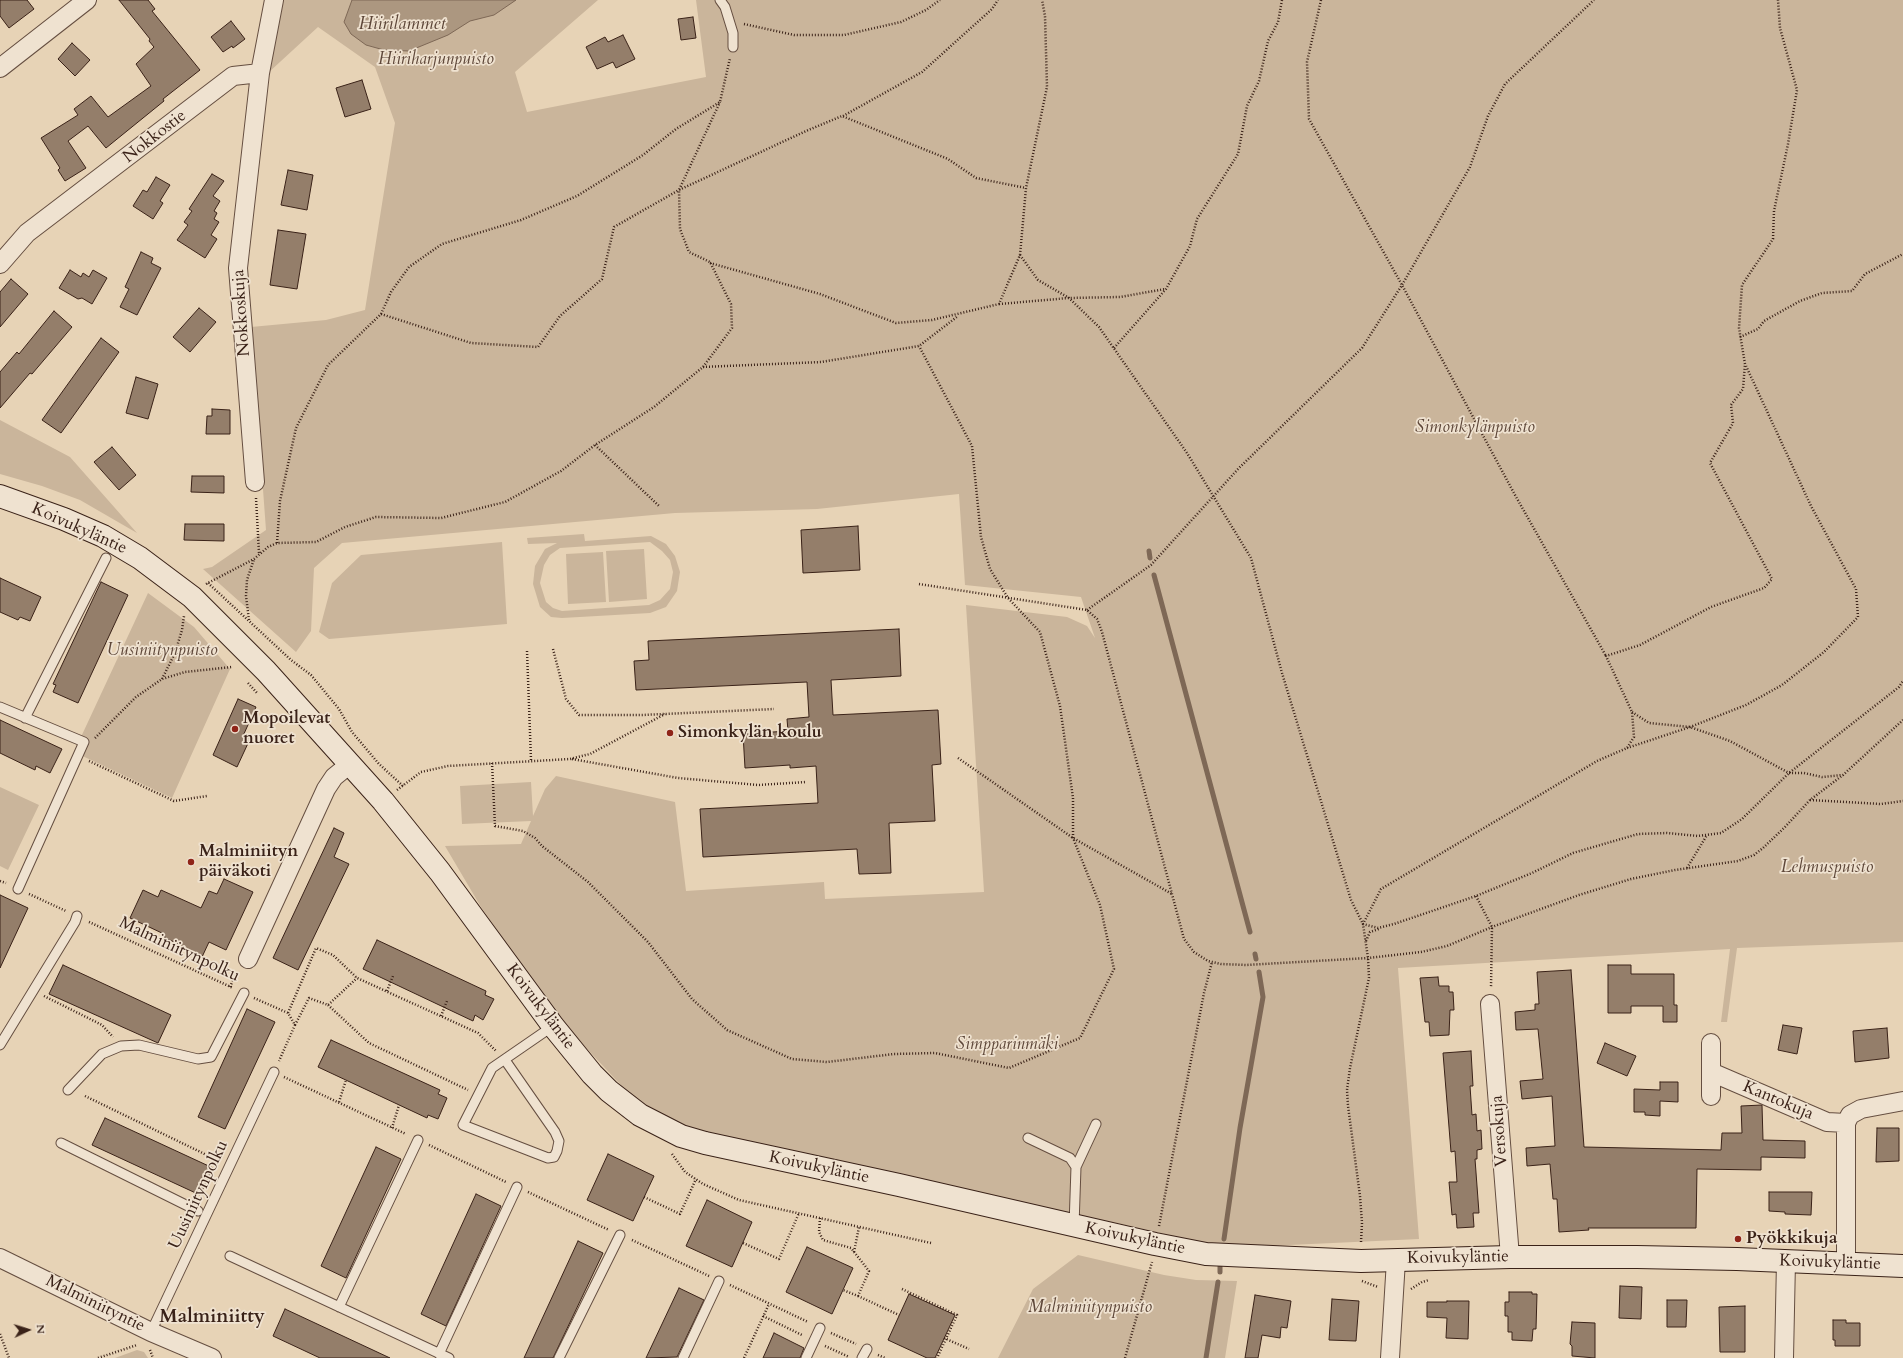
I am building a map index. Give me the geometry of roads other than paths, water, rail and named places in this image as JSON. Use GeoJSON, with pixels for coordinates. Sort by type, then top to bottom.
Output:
{"type":"FeatureCollection","features":[{"type":"Feature","properties":{"kind":"main road","name":"Koivukyläntie"},"geometry":{"type":"LineString","coordinates":[[0,496],[64,519],[102,536],[140,558],[192,597],[266,671],[383,801],[440,872],[553,1026],[592,1074],[609,1091],[640,1115],[681,1136],[705,1143],[907,1187],[1074,1226],[1152,1258],[1206,1254],[1361,1261],[1510,1257],[1637,1257],[1903,1266]]}},
{"type":"Feature","properties":{"kind":"street"},"geometry":{"type":"LineString","coordinates":[[0,68],[87,0]]}},
{"type":"Feature","properties":{"kind":"street"},"geometry":{"type":"LineString","coordinates":[[260,73],[274,0]]}},
{"type":"Feature","properties":{"kind":"street","name":"Nokkostie"},"geometry":{"type":"LineString","coordinates":[[0,264],[27,233],[233,76],[260,73]]}},
{"type":"Feature","properties":{"kind":"street","name":"Nokkoskuja"},"geometry":{"type":"LineString","coordinates":[[255,482],[238,268],[260,73]]}},
{"type":"Feature","properties":{"kind":"street"},"geometry":{"type":"LineString","coordinates":[[248,959],[326,789],[334,777],[350,764]]}},
{"type":"Feature","properties":{"kind":"street","name":"Versokuja"},"geometry":{"type":"LineString","coordinates":[[1490,1004],[1510,1257]]}},
{"type":"Feature","properties":{"kind":"street"},"geometry":{"type":"LineString","coordinates":[[1711,1043],[1711,1096]]}},
{"type":"Feature","properties":{"kind":"street","name":"Kantokuja"},"geometry":{"type":"LineString","coordinates":[[1711,1072],[1827,1122],[1846,1123]]}},
{"type":"Feature","properties":{"kind":"street"},"geometry":{"type":"LineString","coordinates":[[1846,1263],[1846,1123],[1850,1115],[1861,1108],[1903,1102]]}},
{"type":"Feature","properties":{"kind":"street","name":"Malminiityntie"},"geometry":{"type":"LineString","coordinates":[[0,1258],[147,1341],[212,1358]]}},
{"type":"Feature","properties":{"kind":"street"},"geometry":{"type":"LineString","coordinates":[[1390,1358],[1396,1260]]}},
{"type":"Feature","properties":{"kind":"street"},"geometry":{"type":"LineString","coordinates":[[1784,1358],[1786,1262]]}},
{"type":"Feature","properties":{"kind":"lane"},"geometry":{"type":"LineString","coordinates":[[720,0],[725,7],[730,22],[733,33],[733,47]]}},
{"type":"Feature","properties":{"kind":"lane"},"geometry":{"type":"LineString","coordinates":[[25,718],[106,558]]}},
{"type":"Feature","properties":{"kind":"lane"},"geometry":{"type":"LineString","coordinates":[[0,707],[84,742],[18,889]]}},
{"type":"Feature","properties":{"kind":"lane"},"geometry":{"type":"LineString","coordinates":[[0,1045],[34,991],[77,916]]}},
{"type":"Feature","properties":{"kind":"lane"},"geometry":{"type":"LineString","coordinates":[[68,1090],[102,1054],[121,1046],[139,1045],[198,1059],[211,1057],[244,993]]}},
{"type":"Feature","properties":{"kind":"lane"},"geometry":{"type":"LineString","coordinates":[[505,1060],[555,1132],[559,1141],[554,1157],[548,1158],[463,1125],[492,1068],[553,1026]]}},
{"type":"Feature","properties":{"kind":"lane","name":"Uusiniitynpolku"},"geometry":{"type":"LineString","coordinates":[[147,1341],[274,1072]]}},
{"type":"Feature","properties":{"kind":"lane"},"geometry":{"type":"LineString","coordinates":[[1074,1226],[1076,1166],[1096,1124]]}},
{"type":"Feature","properties":{"kind":"lane"},"geometry":{"type":"LineString","coordinates":[[1028,1138],[1070,1158],[1076,1166]]}},
{"type":"Feature","properties":{"kind":"lane"},"geometry":{"type":"LineString","coordinates":[[339,1307],[418,1140]]}},
{"type":"Feature","properties":{"kind":"lane"},"geometry":{"type":"LineString","coordinates":[[61,1143],[198,1211]]}},
{"type":"Feature","properties":{"kind":"lane"},"geometry":{"type":"LineString","coordinates":[[439,1354],[517,1187]]}},
{"type":"Feature","properties":{"kind":"lane"},"geometry":{"type":"LineString","coordinates":[[559,1358],[620,1235]]}},
{"type":"Feature","properties":{"kind":"lane"},"geometry":{"type":"LineString","coordinates":[[230,1256],[449,1358]]}},
{"type":"Feature","properties":{"kind":"lane"},"geometry":{"type":"LineString","coordinates":[[683,1358],[719,1280]]}},
{"type":"Feature","properties":{"kind":"lane"},"geometry":{"type":"LineString","coordinates":[[806,1358],[820,1328]]}},
{"type":"Feature","properties":{"kind":"water","name":"Hiirilammet"},"geometry":{"type":"Polygon","coordinates":[[[352,0],[516,0],[494,15],[470,21],[448,35],[409,51],[384,50],[366,45],[351,34],[344,22],[352,0]]]}},
{"type":"Feature","properties":{"kind":"waterway"},"geometry":{"type":"LineString","coordinates":[[1149,551],[1150,558]]}},
{"type":"Feature","properties":{"kind":"waterway"},"geometry":{"type":"LineString","coordinates":[[1154,575],[1250,932]]}},
{"type":"Feature","properties":{"kind":"waterway"},"geometry":{"type":"LineString","coordinates":[[1255,954],[1256,959]]}},
{"type":"Feature","properties":{"kind":"waterway"},"geometry":{"type":"LineString","coordinates":[[1224,1239],[1240,1128],[1263,997],[1259,972]]}},
{"type":"Feature","properties":{"kind":"waterway"},"geometry":{"type":"LineString","coordinates":[[1220,1267],[1220,1272]]}},
{"type":"Feature","properties":{"kind":"waterway"},"geometry":{"type":"LineString","coordinates":[[1206,1358],[1218,1282]]}},
{"type":"Feature","properties":{"kind":"place","name":"Mopoilevat nuoret"},"geometry":{"type":"Point","coordinates":[235,729]}},
{"type":"Feature","properties":{"kind":"place","name":"Simonkylän koulu"},"geometry":{"type":"Point","coordinates":[670,733]}},
{"type":"Feature","properties":{"kind":"place","name":"Malminiityn päiväkoti"},"geometry":{"type":"Point","coordinates":[191,862]}},
{"type":"Feature","properties":{"kind":"place","name":"Pyökkikuja"},"geometry":{"type":"Point","coordinates":[1738,1239]}},
{"type":"Feature","properties":{"kind":"district","name":"Malminiitty"},"geometry":{"type":"Point","coordinates":[212,1318]}},
{"type":"Feature","properties":{"kind":"park label","name":"Hiiriharjunpuisto"},"geometry":{"type":"Point","coordinates":[436,60]}},
{"type":"Feature","properties":{"kind":"park label","name":"Simonkylänpuisto"},"geometry":{"type":"Point","coordinates":[1475,428]}},
{"type":"Feature","properties":{"kind":"park label","name":"Uusiniitynpuisto"},"geometry":{"type":"Point","coordinates":[162,651]}},
{"type":"Feature","properties":{"kind":"park label","name":"Lehmuspuisto"},"geometry":{"type":"Point","coordinates":[1827,868]}},
{"type":"Feature","properties":{"kind":"park label","name":"Simpparinmäki"},"geometry":{"type":"Point","coordinates":[1007,1045]}},
{"type":"Feature","properties":{"kind":"park label","name":"Malminiitynpuisto"},"geometry":{"type":"Point","coordinates":[1090,1308]}}]}
